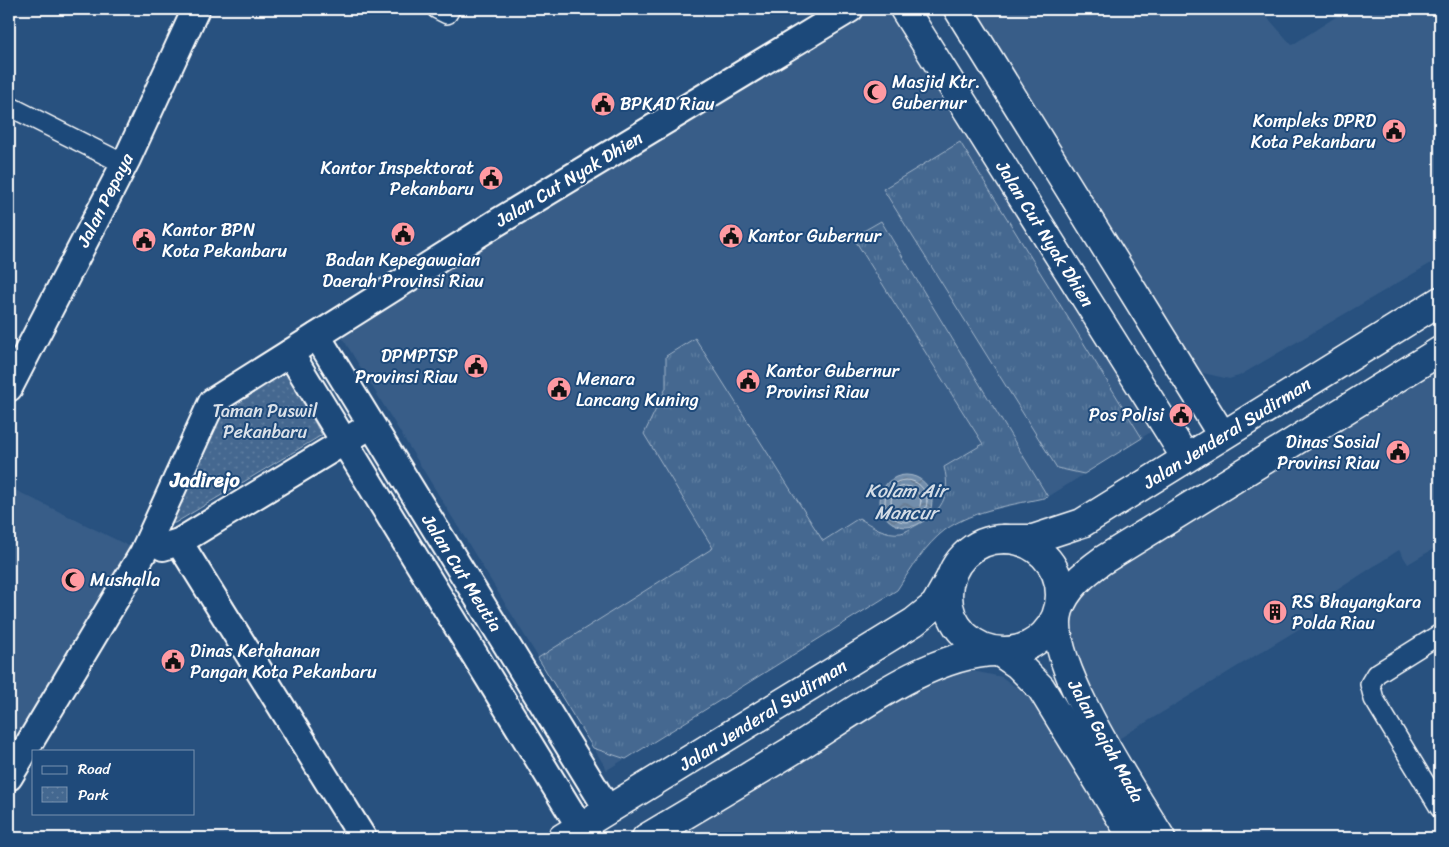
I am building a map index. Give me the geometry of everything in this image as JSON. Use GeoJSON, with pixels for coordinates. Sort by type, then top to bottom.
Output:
{"type":"FeatureCollection","features":[{"type":"Feature","properties":{"kind":"main road","name":"Jalan Cut Nyak Dhien"},"geometry":{"type":"LineString","coordinates":[[904,9],[1186,458]]}},
{"type":"Feature","properties":{"kind":"main road"},"geometry":{"type":"LineString","coordinates":[[958,9],[1222,435]]}},
{"type":"Feature","properties":{"kind":"main road","name":"Jalan Jenderal Sudirman"},"geometry":{"type":"LineString","coordinates":[[1004,539],[1033,539],[1082,523],[1440,302]]}},
{"type":"Feature","properties":{"kind":"main road"},"geometry":{"type":"LineString","coordinates":[[646,838],[899,684],[934,666],[972,654],[1025,648],[1036,642],[1053,624],[1069,590],[1103,560],[1440,352]]}},
{"type":"Feature","properties":{"kind":"main road"},"geometry":{"type":"LineString","coordinates":[[1156,411],[1194,389]]}},
{"type":"Feature","properties":{"kind":"main road"},"geometry":{"type":"LineString","coordinates":[[999,652],[986,649],[970,640],[957,626],[950,609],[948,590],[951,577],[966,554],[977,546],[1004,539],[1032,546],[1053,567],[1059,582],[1060,597],[1058,611]]}},
{"type":"Feature","properties":{"kind":"main road","name":"Jalan Jenderal Sudirman"},"geometry":{"type":"LineString","coordinates":[[571,833],[914,622],[935,605],[951,577]]}},
{"type":"Feature","properties":{"kind":"main road","name":"Jalan Gajah Mada"},"geometry":{"type":"LineString","coordinates":[[1058,611],[1056,628],[1060,650],[1080,701],[1161,838]]}},
{"type":"Feature","properties":{"kind":"main road","name":"Jalan Gajah Mada"},"geometry":{"type":"LineString","coordinates":[[999,652],[1018,665],[1041,688],[1133,838]]}},
{"type":"Feature","properties":{"kind":"street","name":"Jalan Pepaya"},"geometry":{"type":"LineString","coordinates":[[9,388],[124,164],[196,9]]}},
{"type":"Feature","properties":{"kind":"street","name":"Jalan Cut Nyak Dhien"},"geometry":{"type":"LineString","coordinates":[[143,553],[212,402],[496,223],[850,9]]}},
{"type":"Feature","properties":{"kind":"street"},"geometry":{"type":"LineString","coordinates":[[9,106],[124,164]]}},
{"type":"Feature","properties":{"kind":"street","name":"Jalan Cut Meutia"},"geometry":{"type":"LineString","coordinates":[[317,336],[608,810]]}},
{"type":"Feature","properties":{"kind":"street","name":"Jalan Cut Meutia"},"geometry":{"type":"LineString","coordinates":[[290,353],[344,441],[571,833]]}},
{"type":"Feature","properties":{"kind":"street"},"geometry":{"type":"LineString","coordinates":[[9,777],[143,553],[179,542],[372,424]]}},
{"type":"Feature","properties":{"kind":"street"},"geometry":{"type":"LineString","coordinates":[[179,542],[363,838]]}},
{"type":"Feature","properties":{"kind":"street"},"geometry":{"type":"LineString","coordinates":[[1440,634],[1376,674],[1370,684],[1374,699],[1440,808]]}},
{"type":"Feature","properties":{"kind":"shaded area","name":"Kantor Gubernur Provinsi Riau"},"geometry":{"type":"Polygon","coordinates":[[[863,9],[894,9],[1157,428],[1048,497],[973,515],[945,530],[920,556],[897,590],[607,770],[340,334],[863,9]]]}},
{"type":"Feature","properties":{"kind":"shaded area"},"geometry":{"type":"Polygon","coordinates":[[[966,9],[1260,9],[1292,45],[1348,9],[1440,9],[1440,258],[1239,376],[1229,379],[1194,371],[966,9]]]}},
{"type":"Feature","properties":{"kind":"shaded area"},"geometry":{"type":"Polygon","coordinates":[[[1440,351],[1440,545],[1408,564],[1399,550],[1311,607],[1317,618],[1117,740],[1072,663],[1068,610],[1078,586],[1440,351]]]}},
{"type":"Feature","properties":{"kind":"shaded area"},"geometry":{"type":"Polygon","coordinates":[[[9,487],[143,553],[9,759],[9,487]]]}},
{"type":"Feature","properties":{"kind":"shaded area"},"geometry":{"type":"Polygon","coordinates":[[[968,670],[1002,677],[1032,699],[1118,838],[668,838],[934,678],[968,670]]]}},
{"type":"Feature","properties":{"kind":"green space"},"geometry":{"type":"Polygon","coordinates":[[[960,142],[1142,438],[1084,474],[1057,468],[883,189],[960,142]]]}},
{"type":"Feature","properties":{"kind":"green space"},"geometry":{"type":"Polygon","coordinates":[[[881,221],[1048,497],[982,512],[945,530],[925,550],[897,590],[626,759],[593,748],[538,658],[713,548],[644,434],[666,388],[666,356],[695,338],[823,541],[859,518],[890,533],[905,532],[924,521],[938,509],[945,495],[946,477],[944,467],[983,444],[853,237],[881,221]]]}},
{"type":"Feature","properties":{"kind":"green space","name":"Taman Puswil Pekanbaru"},"geometry":{"type":"Polygon","coordinates":[[[281,364],[322,435],[175,523],[157,524],[214,405],[281,364]]]}},
{"type":"Feature","properties":{"kind":"water","name":"Kolam Air Mancur"},"geometry":{"type":"Polygon","coordinates":[[[901,475],[911,475],[925,482],[932,496],[932,506],[925,520],[911,527],[901,527],[891,523],[884,516],[880,506],[880,496],[884,486],[891,479],[901,475]]]}},
{"type":"Feature","properties":{"kind":"place","name":"Masjid Ktr. Gubernur"},"geometry":{"type":"Point","coordinates":[875,92]}},
{"type":"Feature","properties":{"kind":"place","name":"BPKAD Riau"},"geometry":{"type":"Point","coordinates":[603,104]}},
{"type":"Feature","properties":{"kind":"place","name":"Kompleks DPRD Kota Pekanbaru"},"geometry":{"type":"Point","coordinates":[1394,131]}},
{"type":"Feature","properties":{"kind":"place","name":"Kantor Inspektorat Pekanbaru"},"geometry":{"type":"Point","coordinates":[491,178]}},
{"type":"Feature","properties":{"kind":"place","name":"Badan Kepegawaian Daerah Provinsi Riau"},"geometry":{"type":"Point","coordinates":[403,234]}},
{"type":"Feature","properties":{"kind":"place","name":"Kantor Gubernur"},"geometry":{"type":"Point","coordinates":[731,236]}},
{"type":"Feature","properties":{"kind":"place","name":"Kantor BPN Kota Pekanbaru"},"geometry":{"type":"Point","coordinates":[144,240]}},
{"type":"Feature","properties":{"kind":"place","name":"DPMPTSP Provinsi Riau"},"geometry":{"type":"Point","coordinates":[476,366]}},
{"type":"Feature","properties":{"kind":"place","name":"Kantor Gubernur Provinsi Riau"},"geometry":{"type":"Point","coordinates":[748,381]}},
{"type":"Feature","properties":{"kind":"place","name":"Menara Lancang Kuning"},"geometry":{"type":"Point","coordinates":[559,389]}},
{"type":"Feature","properties":{"kind":"place","name":"Pos Polisi"},"geometry":{"type":"Point","coordinates":[1181,415]}},
{"type":"Feature","properties":{"kind":"place","name":"Dinas Sosial Provinsi Riau"},"geometry":{"type":"Point","coordinates":[1398,452]}},
{"type":"Feature","properties":{"kind":"place","name":"Mushalla"},"geometry":{"type":"Point","coordinates":[73,580]}},
{"type":"Feature","properties":{"kind":"place","name":"RS Bhayangkara Polda Riau"},"geometry":{"type":"Point","coordinates":[1275,612]}},
{"type":"Feature","properties":{"kind":"place","name":"Dinas Ketahanan Pangan Kota Pekanbaru"},"geometry":{"type":"Point","coordinates":[173,661]}},
{"type":"Feature","properties":{"kind":"district","name":"Jadirejo"},"geometry":{"type":"Point","coordinates":[205,480]}}]}
